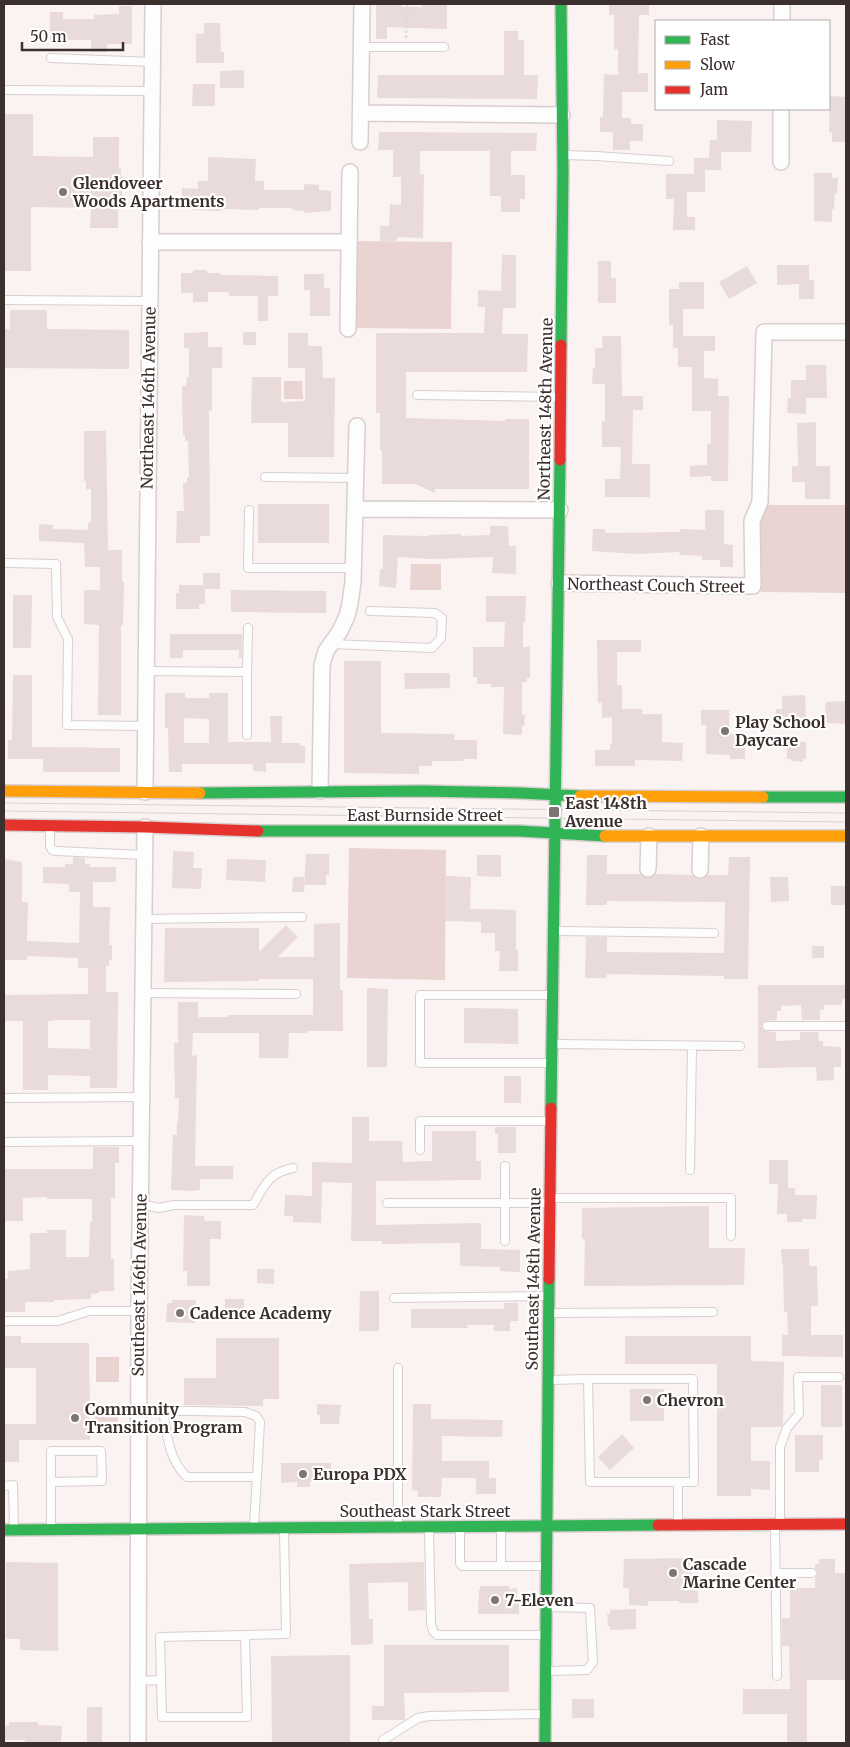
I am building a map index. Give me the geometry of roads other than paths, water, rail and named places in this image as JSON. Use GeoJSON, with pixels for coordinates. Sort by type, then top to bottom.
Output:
{"type":"FeatureCollection","features":[{"type":"Feature","properties":{"kind":"main road","name":"Northeast 148th Avenue"},"geometry":{"type":"LineString","coordinates":[[556,814],[561,397],[561,4]]}},
{"type":"Feature","properties":{"kind":"main road","name":"East Burnside Street"},"geometry":{"type":"LineString","coordinates":[[4,791],[320,791],[520,793],[592,797],[846,797]]}},
{"type":"Feature","properties":{"kind":"main road","name":"Southeast 148th Avenue"},"geometry":{"type":"LineString","coordinates":[[545,1743],[546,1526],[556,814]]}},
{"type":"Feature","properties":{"kind":"main road","name":"East Burnside Street"},"geometry":{"type":"LineString","coordinates":[[4,825],[293,832],[519,831],[592,836],[846,836]]}},
{"type":"Feature","properties":{"kind":"main road","name":"Southeast Stark Street"},"geometry":{"type":"LineString","coordinates":[[9,1530],[846,1524]]}},
{"type":"Feature","properties":{"kind":"street","name":"Northeast 146th Avenue"},"geometry":{"type":"LineString","coordinates":[[145,792],[153,4]]}},
{"type":"Feature","properties":{"kind":"street"},"geometry":{"type":"LineString","coordinates":[[360,142],[362,4]]}},
{"type":"Feature","properties":{"kind":"street"},"geometry":{"type":"LineString","coordinates":[[782,4],[782,20]]}},
{"type":"Feature","properties":{"kind":"street"},"geometry":{"type":"LineString","coordinates":[[781,110],[781,162]]}},
{"type":"Feature","properties":{"kind":"street"},"geometry":{"type":"LineString","coordinates":[[360,113],[562,115]]}},
{"type":"Feature","properties":{"kind":"street"},"geometry":{"type":"LineString","coordinates":[[348,329],[350,172]]}},
{"type":"Feature","properties":{"kind":"street"},"geometry":{"type":"LineString","coordinates":[[150,242],[349,242]]}},
{"type":"Feature","properties":{"kind":"street","name":"Northeast Couch Street"},"geometry":{"type":"LineString","coordinates":[[559,583],[753,586],[752,521],[760,502],[764,332],[846,332]]}},
{"type":"Feature","properties":{"kind":"street"},"geometry":{"type":"LineString","coordinates":[[320,791],[322,665],[326,651],[347,616],[350,603],[356,509],[357,426]]}},
{"type":"Feature","properties":{"kind":"street"},"geometry":{"type":"LineString","coordinates":[[356,509],[560,510]]}},
{"type":"Feature","properties":{"kind":"street","name":"Southeast 146th Avenue"},"geometry":{"type":"LineString","coordinates":[[138,1743],[138,1410],[145,827]]}},
{"type":"Feature","properties":{"kind":"street"},"geometry":{"type":"LineString","coordinates":[[648,869],[649,836]]}},
{"type":"Feature","properties":{"kind":"street"},"geometry":{"type":"LineString","coordinates":[[700,870],[701,836]]}},
{"type":"Feature","properties":{"kind":"lane"},"geometry":{"type":"LineString","coordinates":[[361,47],[444,47]]}},
{"type":"Feature","properties":{"kind":"lane"},"geometry":{"type":"LineString","coordinates":[[51,58],[153,62]]}},
{"type":"Feature","properties":{"kind":"lane"},"geometry":{"type":"LineString","coordinates":[[4,90],[152,91]]}},
{"type":"Feature","properties":{"kind":"lane"},"geometry":{"type":"LineString","coordinates":[[562,155],[669,161]]}},
{"type":"Feature","properties":{"kind":"lane"},"geometry":{"type":"LineString","coordinates":[[4,300],[149,301]]}},
{"type":"Feature","properties":{"kind":"lane"},"geometry":{"type":"LineString","coordinates":[[417,395],[561,397]]}},
{"type":"Feature","properties":{"kind":"lane"},"geometry":{"type":"LineString","coordinates":[[265,477],[356,478]]}},
{"type":"Feature","properties":{"kind":"lane"},"geometry":{"type":"LineString","coordinates":[[248,510],[248,568],[353,568]]}},
{"type":"Feature","properties":{"kind":"lane"},"geometry":{"type":"LineString","coordinates":[[7,563],[56,564],[58,617],[68,639],[67,725],[145,726]]}},
{"type":"Feature","properties":{"kind":"lane"},"geometry":{"type":"LineString","coordinates":[[331,644],[432,648],[441,638],[442,618],[436,613],[370,611]]}},
{"type":"Feature","properties":{"kind":"lane"},"geometry":{"type":"LineString","coordinates":[[247,735],[248,628]]}},
{"type":"Feature","properties":{"kind":"lane"},"geometry":{"type":"LineString","coordinates":[[146,671],[247,672]]}},
{"type":"Feature","properties":{"kind":"lane"},"geometry":{"type":"LineString","coordinates":[[50,826],[50,846],[52,850],[144,855]]}},
{"type":"Feature","properties":{"kind":"lane"},"geometry":{"type":"LineString","coordinates":[[144,918],[302,917]]}},
{"type":"Feature","properties":{"kind":"lane"},"geometry":{"type":"LineString","coordinates":[[554,931],[714,933]]}},
{"type":"Feature","properties":{"kind":"lane"},"geometry":{"type":"LineString","coordinates":[[142,993],[296,994]]}},
{"type":"Feature","properties":{"kind":"lane"},"geometry":{"type":"LineString","coordinates":[[552,1064],[420,1063],[420,995],[553,995]]}},
{"type":"Feature","properties":{"kind":"lane"},"geometry":{"type":"LineString","coordinates":[[767,1026],[846,1026]]}},
{"type":"Feature","properties":{"kind":"lane"},"geometry":{"type":"LineString","coordinates":[[552,1044],[740,1046]]}},
{"type":"Feature","properties":{"kind":"lane"},"geometry":{"type":"LineString","coordinates":[[690,1170],[692,1046]]}},
{"type":"Feature","properties":{"kind":"lane"},"geometry":{"type":"LineString","coordinates":[[4,1098],[141,1097]]}},
{"type":"Feature","properties":{"kind":"lane"},"geometry":{"type":"LineString","coordinates":[[420,1150],[420,1121],[551,1121]]}},
{"type":"Feature","properties":{"kind":"lane"},"geometry":{"type":"LineString","coordinates":[[4,1142],[141,1142]]}},
{"type":"Feature","properties":{"kind":"lane"},"geometry":{"type":"LineString","coordinates":[[505,1166],[505,1241]]}},
{"type":"Feature","properties":{"kind":"lane"},"geometry":{"type":"LineString","coordinates":[[140,1204],[159,1208],[174,1205],[253,1205],[268,1181],[280,1171],[293,1168]]}},
{"type":"Feature","properties":{"kind":"lane"},"geometry":{"type":"LineString","coordinates":[[387,1203],[505,1203],[550,1200],[731,1198],[731,1236]]}},
{"type":"Feature","properties":{"kind":"lane"},"geometry":{"type":"LineString","coordinates":[[394,1298],[549,1296]]}},
{"type":"Feature","properties":{"kind":"lane"},"geometry":{"type":"LineString","coordinates":[[4,1321],[58,1321],[89,1312],[139,1312]]}},
{"type":"Feature","properties":{"kind":"lane"},"geometry":{"type":"LineString","coordinates":[[549,1313],[713,1312]]}},
{"type":"Feature","properties":{"kind":"lane"},"geometry":{"type":"LineString","coordinates":[[398,1368],[398,1527]]}},
{"type":"Feature","properties":{"kind":"lane"},"geometry":{"type":"LineString","coordinates":[[777,1676],[775,1573],[780,1453],[787,1428],[799,1414],[798,1377],[838,1377]]}},
{"type":"Feature","properties":{"kind":"lane"},"geometry":{"type":"LineString","coordinates":[[548,1380],[588,1379],[693,1379],[694,1482],[590,1482],[588,1379]]}},
{"type":"Feature","properties":{"kind":"lane"},"geometry":{"type":"LineString","coordinates":[[138,1410],[245,1412],[256,1416],[260,1422],[253,1528]]}},
{"type":"Feature","properties":{"kind":"lane"},"geometry":{"type":"LineString","coordinates":[[162,1410],[173,1458],[186,1477],[257,1477]]}},
{"type":"Feature","properties":{"kind":"lane"},"geometry":{"type":"LineString","coordinates":[[51,1482],[102,1481],[101,1451],[51,1451],[51,1482],[51,1529]]}},
{"type":"Feature","properties":{"kind":"lane"},"geometry":{"type":"LineString","coordinates":[[678,1482],[678,1525]]}},
{"type":"Feature","properties":{"kind":"lane"},"geometry":{"type":"LineString","coordinates":[[4,1486],[13,1485],[9,1530]]}},
{"type":"Feature","properties":{"kind":"lane"},"geometry":{"type":"LineString","coordinates":[[501,1526],[501,1566]]}},
{"type":"Feature","properties":{"kind":"lane"},"geometry":{"type":"LineString","coordinates":[[429,1527],[432,1623],[433,1631],[437,1635],[546,1635]]}},
{"type":"Feature","properties":{"kind":"lane"},"geometry":{"type":"LineString","coordinates":[[460,1527],[460,1563],[462,1566],[546,1566]]}},
{"type":"Feature","properties":{"kind":"lane"},"geometry":{"type":"LineString","coordinates":[[245,1635],[247,1717],[162,1717],[160,1637],[286,1634],[284,1528]]}},
{"type":"Feature","properties":{"kind":"lane"},"geometry":{"type":"LineString","coordinates":[[775,1573],[812,1573]]}},
{"type":"Feature","properties":{"kind":"lane"},"geometry":{"type":"LineString","coordinates":[[545,1671],[587,1670],[593,1662],[590,1608],[546,1607]]}},
{"type":"Feature","properties":{"kind":"lane"},"geometry":{"type":"LineString","coordinates":[[138,1681],[161,1680]]}},
{"type":"Feature","properties":{"kind":"lane"},"geometry":{"type":"LineString","coordinates":[[384,1740],[418,1718],[429,1716],[545,1714]]}},
{"type":"Feature","properties":{"kind":"tram line"},"geometry":{"type":"LineString","coordinates":[[4,803],[846,813]]}},
{"type":"Feature","properties":{"kind":"tram line"},"geometry":{"type":"LineString","coordinates":[[4,811],[846,822]]}},
{"type":"Feature","properties":{"kind":"place","name":"Glendoveer Woods Apartments"},"geometry":{"type":"Point","coordinates":[63,192]}},
{"type":"Feature","properties":{"kind":"place","name":"Play School Daycare"},"geometry":{"type":"Point","coordinates":[725,731]}},
{"type":"Feature","properties":{"kind":"place","name":"East 148th Avenue"},"geometry":{"type":"Point","coordinates":[554,812]}},
{"type":"Feature","properties":{"kind":"place","name":"Cadence Academy"},"geometry":{"type":"Point","coordinates":[180,1313]}},
{"type":"Feature","properties":{"kind":"place","name":"Chevron"},"geometry":{"type":"Point","coordinates":[647,1400]}},
{"type":"Feature","properties":{"kind":"place","name":"Community Transition Program"},"geometry":{"type":"Point","coordinates":[75,1418]}},
{"type":"Feature","properties":{"kind":"place","name":"Europa PDX"},"geometry":{"type":"Point","coordinates":[303,1474]}},
{"type":"Feature","properties":{"kind":"place","name":"Cascade Marine Center"},"geometry":{"type":"Point","coordinates":[673,1573]}},
{"type":"Feature","properties":{"kind":"place","name":"7-Eleven"},"geometry":{"type":"Point","coordinates":[495,1600]}}]}
